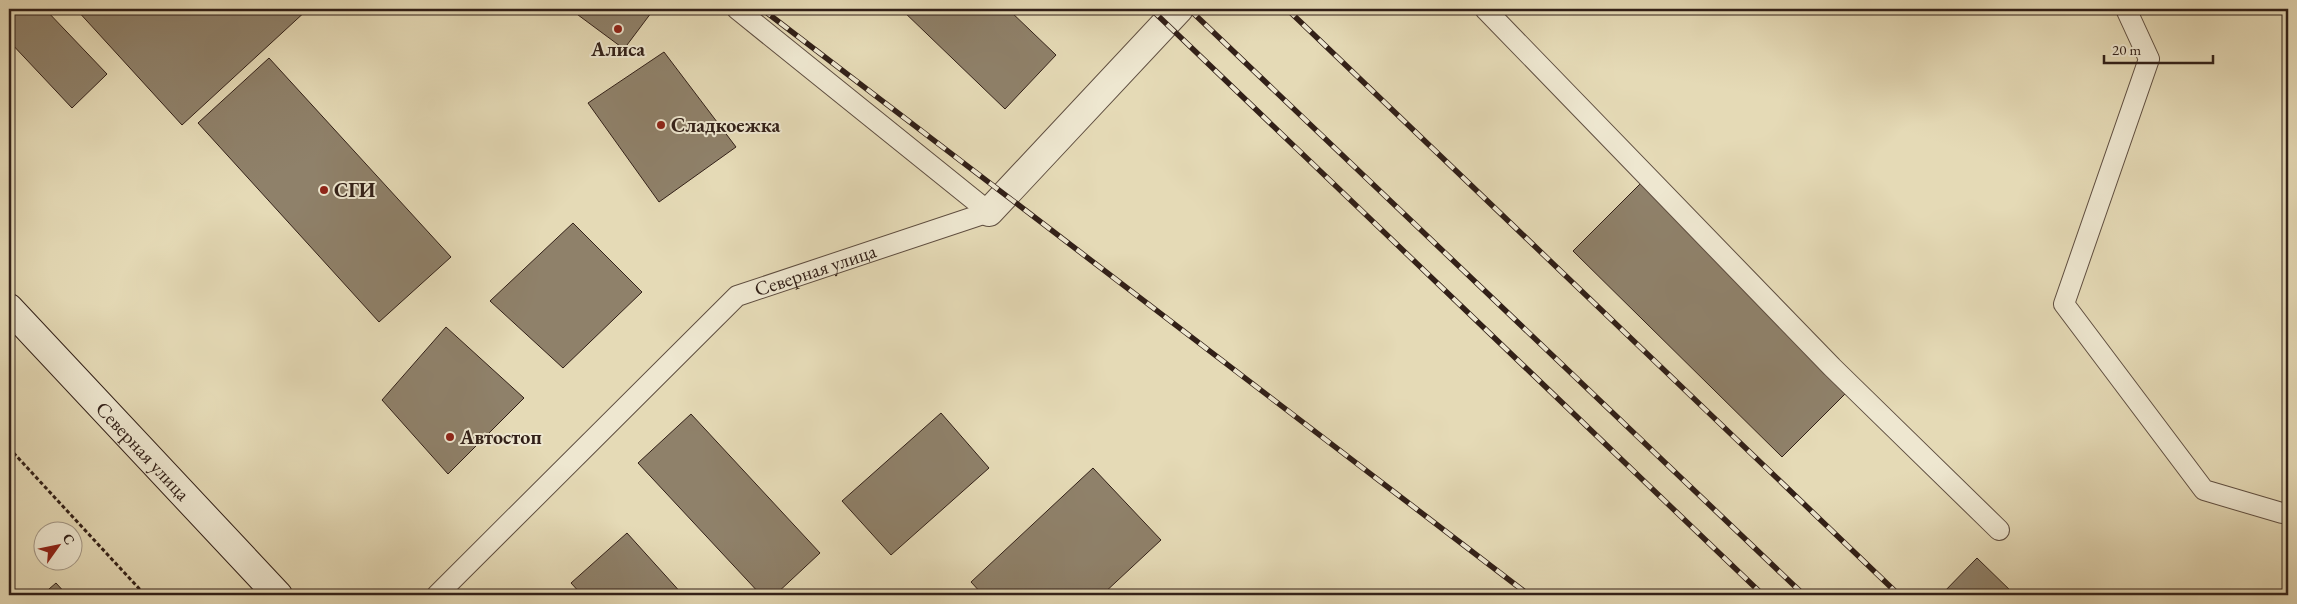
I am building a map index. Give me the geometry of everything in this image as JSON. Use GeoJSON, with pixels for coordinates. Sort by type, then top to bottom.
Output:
{"type":"FeatureCollection","features":[{"type":"Feature","properties":{"kind":"main road"},"geometry":{"type":"LineString","coordinates":[[989,212],[1179,9]]}},
{"type":"Feature","properties":{"kind":"main road","name":"Северная улица"},"geometry":{"type":"LineString","coordinates":[[9,308],[278,595]]}},
{"type":"Feature","properties":{"kind":"lane"},"geometry":{"type":"LineString","coordinates":[[737,9],[989,212]]}},
{"type":"Feature","properties":{"kind":"lane"},"geometry":{"type":"LineString","coordinates":[[1485,9],[1832,367],[1998,530]]}},
{"type":"Feature","properties":{"kind":"lane"},"geometry":{"type":"LineString","coordinates":[[2126,9],[2150,59],[2064,304],[2204,490],[2286,513]]}},
{"type":"Feature","properties":{"kind":"lane","name":"Северная улица"},"geometry":{"type":"LineString","coordinates":[[437,595],[737,296],[989,212]]}},
{"type":"Feature","properties":{"kind":"path"},"geometry":{"type":"LineString","coordinates":[[9,448],[145,595]]}},
{"type":"Feature","properties":{"kind":"building"},"geometry":{"type":"Polygon","coordinates":[[[9,9],[45,9],[107,74],[72,108],[9,41],[9,9]]]}},
{"type":"Feature","properties":{"kind":"building"},"geometry":{"type":"Polygon","coordinates":[[[76,9],[308,9],[182,125],[76,9]]]}},
{"type":"Feature","properties":{"kind":"building","name":"Алиса"},"geometry":{"type":"Polygon","coordinates":[[[570,9],[654,9],[624,49],[570,9]]]}},
{"type":"Feature","properties":{"kind":"building"},"geometry":{"type":"Polygon","coordinates":[[[901,9],[1008,9],[1056,55],[1005,109],[901,9]]]}},
{"type":"Feature","properties":{"kind":"building","name":"Сладкоежка"},"geometry":{"type":"Polygon","coordinates":[[[664,52],[736,147],[659,202],[588,103],[664,52]]]}},
{"type":"Feature","properties":{"kind":"building","name":"СГИ"},"geometry":{"type":"Polygon","coordinates":[[[269,58],[451,257],[379,322],[198,123],[269,58]]]}},
{"type":"Feature","properties":{"kind":"building"},"geometry":{"type":"Polygon","coordinates":[[[1644,180],[1852,387],[1782,457],[1573,251],[1644,180]]]}},
{"type":"Feature","properties":{"kind":"building"},"geometry":{"type":"Polygon","coordinates":[[[573,223],[642,292],[563,368],[490,301],[573,223]]]}},
{"type":"Feature","properties":{"kind":"building","name":"Автостоп"},"geometry":{"type":"Polygon","coordinates":[[[446,327],[524,398],[448,474],[382,400],[446,327]]]}},
{"type":"Feature","properties":{"kind":"building"},"geometry":{"type":"Polygon","coordinates":[[[941,413],[989,468],[891,555],[842,501],[941,413]]]}},
{"type":"Feature","properties":{"kind":"building"},"geometry":{"type":"Polygon","coordinates":[[[691,414],[820,553],[775,595],[761,595],[638,463],[691,414]]]}},
{"type":"Feature","properties":{"kind":"building"},"geometry":{"type":"Polygon","coordinates":[[[1093,468],[1161,540],[1102,595],[983,595],[971,582],[1093,468]]]}},
{"type":"Feature","properties":{"kind":"building"},"geometry":{"type":"Polygon","coordinates":[[[627,533],[683,595],[582,595],[571,583],[627,533]]]}},
{"type":"Feature","properties":{"kind":"building"},"geometry":{"type":"Polygon","coordinates":[[[1977,558],[2015,595],[1941,595],[1977,558]]]}},
{"type":"Feature","properties":{"kind":"building"},"geometry":{"type":"Polygon","coordinates":[[[56,583],[67,595],[42,595],[56,583]]]}},
{"type":"Feature","properties":{"kind":"railway"},"geometry":{"type":"LineString","coordinates":[[762,9],[1529,595]]}},
{"type":"Feature","properties":{"kind":"railway"},"geometry":{"type":"LineString","coordinates":[[1151,9],[1763,595]]}},
{"type":"Feature","properties":{"kind":"railway"},"geometry":{"type":"LineString","coordinates":[[1189,9],[1804,595]]}},
{"type":"Feature","properties":{"kind":"railway"},"geometry":{"type":"LineString","coordinates":[[1287,9],[1899,595]]}},
{"type":"Feature","properties":{"kind":"place","name":"Алиса"},"geometry":{"type":"Point","coordinates":[618,29]}},
{"type":"Feature","properties":{"kind":"place","name":"Сладкоежка"},"geometry":{"type":"Point","coordinates":[661,125]}},
{"type":"Feature","properties":{"kind":"place","name":"СГИ"},"geometry":{"type":"Point","coordinates":[324,190]}},
{"type":"Feature","properties":{"kind":"place","name":"Автостоп"},"geometry":{"type":"Point","coordinates":[450,437]}}]}
